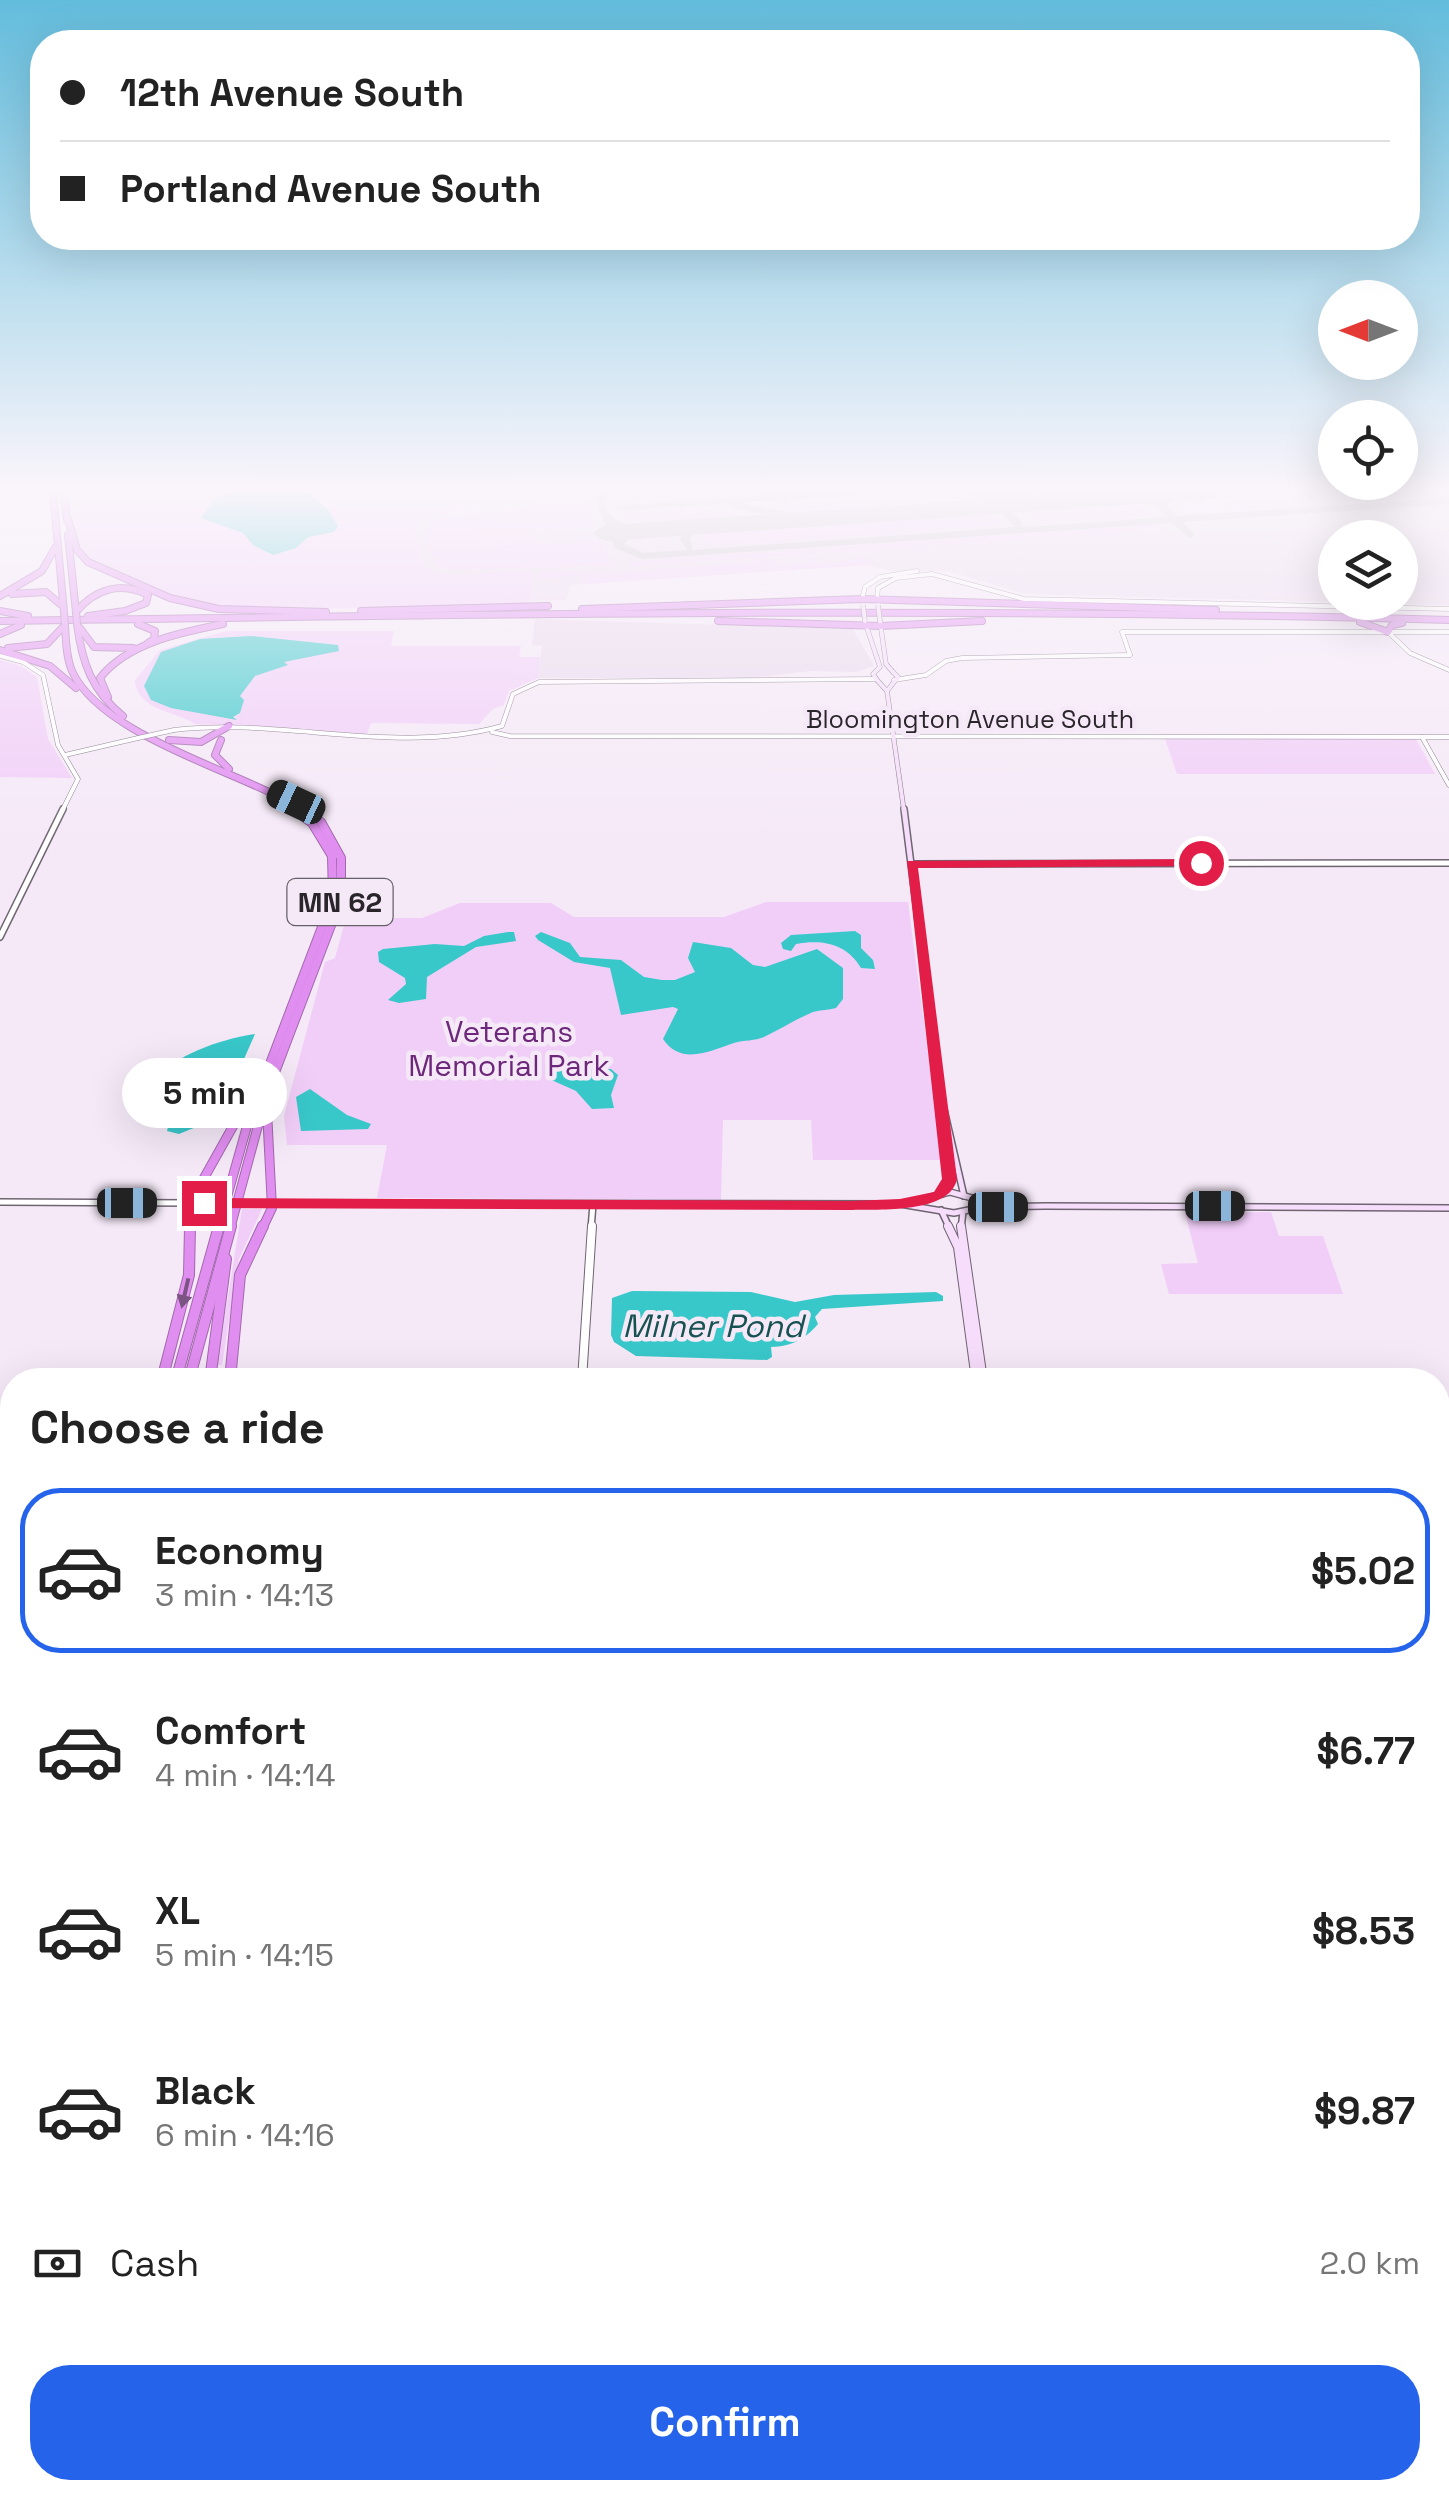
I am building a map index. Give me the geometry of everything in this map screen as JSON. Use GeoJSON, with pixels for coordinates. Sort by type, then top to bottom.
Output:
{"type":"FeatureCollection","features":[{"type":"Feature","properties":{"kind":"highway","name":"MN 62"},"geometry":{"type":"LineString","coordinates":[[64,609],[73,674],[103,710],[288,803],[316,824],[329,843],[338,878],[249,1119],[179,1368]]}},
{"type":"Feature","properties":{"kind":"highway","name":"MN 62"},"geometry":{"type":"LineString","coordinates":[[78,609],[82,662],[90,683],[108,704],[135,723],[296,802],[318,817],[341,854],[345,876],[341,899],[266,1096],[193,1368]]}},
{"type":"Feature","properties":{"kind":"highway"},"geometry":{"type":"LineString","coordinates":[[79,618],[142,625],[156,633],[142,646],[108,650],[90,644],[79,618],[82,609]]}},
{"type":"Feature","properties":{"kind":"highway"},"geometry":{"type":"LineString","coordinates":[[0,634],[23,625],[132,609]]}},
{"type":"Feature","properties":{"kind":"highway"},"geometry":{"type":"LineString","coordinates":[[217,609],[329,612]]}},
{"type":"Feature","properties":{"kind":"highway"},"geometry":{"type":"LineString","coordinates":[[79,618],[448,609]]}},
{"type":"Feature","properties":{"kind":"highway"},"geometry":{"type":"LineString","coordinates":[[0,616],[276,618],[663,609]]}},
{"type":"Feature","properties":{"kind":"highway"},"geometry":{"type":"LineString","coordinates":[[1136,609],[1449,617]]}},
{"type":"Feature","properties":{"kind":"highway"},"geometry":{"type":"LineString","coordinates":[[358,611],[1449,617]]}},
{"type":"Feature","properties":{"kind":"highway"},"geometry":{"type":"LineString","coordinates":[[531,613],[1229,611]]}},
{"type":"Feature","properties":{"kind":"highway"},"geometry":{"type":"LineString","coordinates":[[531,613],[866,624],[1130,616]]}},
{"type":"Feature","properties":{"kind":"highway"},"geometry":{"type":"LineString","coordinates":[[0,616],[56,621]]}},
{"type":"Feature","properties":{"kind":"highway"},"geometry":{"type":"LineString","coordinates":[[1273,616],[1365,622],[1388,632],[1398,623],[1449,617]]}},
{"type":"Feature","properties":{"kind":"highway"},"geometry":{"type":"LineString","coordinates":[[135,723],[102,688],[100,678],[107,666],[198,629],[276,618]]}},
{"type":"Feature","properties":{"kind":"highway"},"geometry":{"type":"LineString","coordinates":[[0,651],[43,646],[55,640],[65,624]]}},
{"type":"Feature","properties":{"kind":"highway"},"geometry":{"type":"LineString","coordinates":[[0,651],[56,669],[103,710]]}},
{"type":"Feature","properties":{"kind":"highway"},"geometry":{"type":"LineString","coordinates":[[169,740],[205,743],[231,726]]}},
{"type":"Feature","properties":{"kind":"highway"},"geometry":{"type":"LineString","coordinates":[[229,769],[215,752],[231,726]]}},
{"type":"Feature","properties":{"kind":"highway"},"geometry":{"type":"LineString","coordinates":[[165,1368],[188,1276],[190,1203],[269,1062]]}},
{"type":"Feature","properties":{"kind":"highway"},"geometry":{"type":"LineString","coordinates":[[228,1368],[240,1275],[272,1202],[266,1096]]}},
{"type":"Feature","properties":{"kind":"highway"},"geometry":{"type":"LineString","coordinates":[[211,1368],[226,1246]]}},
{"type":"Feature","properties":{"kind":"main road"},"geometry":{"type":"LineString","coordinates":[[863,609],[868,642],[880,667],[876,676]]}},
{"type":"Feature","properties":{"kind":"main road"},"geometry":{"type":"LineString","coordinates":[[878,609],[886,664],[893,676]]}},
{"type":"Feature","properties":{"kind":"main road"},"geometry":{"type":"LineString","coordinates":[[876,676],[893,676]]}},
{"type":"Feature","properties":{"kind":"main road"},"geometry":{"type":"LineString","coordinates":[[876,676],[893,676]]}},
{"type":"Feature","properties":{"kind":"main road"},"geometry":{"type":"LineString","coordinates":[[876,676],[887,691],[942,1105],[947,1111],[970,1204],[960,1221],[978,1368]]}},
{"type":"Feature","properties":{"kind":"main road"},"geometry":{"type":"LineString","coordinates":[[887,691],[893,676]]}},
{"type":"Feature","properties":{"kind":"main road"},"geometry":{"type":"LineString","coordinates":[[942,1105],[939,1111],[950,1183],[936,1202],[958,1246],[978,1368]]}},
{"type":"Feature","properties":{"kind":"main road"},"geometry":{"type":"LineString","coordinates":[[900,1204],[940,1195],[1044,1206]]}},
{"type":"Feature","properties":{"kind":"main road"},"geometry":{"type":"LineString","coordinates":[[190,1203],[900,1204],[965,1211],[1044,1206],[1449,1208]]}},
{"type":"Feature","properties":{"kind":"street"},"geometry":{"type":"LineString","coordinates":[[1254,609],[1449,617]]}},
{"type":"Feature","properties":{"kind":"street"},"geometry":{"type":"LineString","coordinates":[[893,676],[926,674],[946,660],[962,658],[1130,655],[1122,632],[1449,632]]}},
{"type":"Feature","properties":{"kind":"street"},"geometry":{"type":"LineString","coordinates":[[1388,632],[1410,653],[1449,670]]}},
{"type":"Feature","properties":{"kind":"street"},"geometry":{"type":"LineString","coordinates":[[0,651],[43,675],[55,734],[78,779],[0,937]]}},
{"type":"Feature","properties":{"kind":"street"},"geometry":{"type":"LineString","coordinates":[[506,721],[509,694],[539,681],[749,681],[844,674],[876,676]]}},
{"type":"Feature","properties":{"kind":"street"},"geometry":{"type":"LineString","coordinates":[[821,678],[844,674]]}},
{"type":"Feature","properties":{"kind":"street"},"geometry":{"type":"LineString","coordinates":[[494,731],[506,721],[515,692],[539,682],[750,682],[876,676]]}},
{"type":"Feature","properties":{"kind":"street","name":"Bloomington Avenue South"},"geometry":{"type":"LineString","coordinates":[[65,755],[174,730],[231,726],[364,736],[467,736],[494,731],[510,736],[1449,736]]}},
{"type":"Feature","properties":{"kind":"street"},"geometry":{"type":"LineString","coordinates":[[1422,736],[1449,786]]}},
{"type":"Feature","properties":{"kind":"street"},"geometry":{"type":"LineString","coordinates":[[911,864],[1449,863]]}},
{"type":"Feature","properties":{"kind":"street"},"geometry":{"type":"LineString","coordinates":[[0,1202],[190,1203]]}},
{"type":"Feature","properties":{"kind":"street"},"geometry":{"type":"LineString","coordinates":[[583,1368],[593,1204]]}},
{"type":"Feature","properties":{"kind":"shaded area"},"geometry":{"type":"Polygon","coordinates":[[[535,619],[853,629],[874,666],[856,672],[811,671],[751,678],[538,678],[542,646],[532,645],[535,619]]]}},
{"type":"Feature","properties":{"kind":"green space"},"geometry":{"type":"Polygon","coordinates":[[[226,631],[394,631],[391,646],[521,646],[519,657],[540,657],[538,678],[509,691],[504,705],[493,709],[479,724],[371,723],[367,734],[195,724],[142,698],[135,680],[160,650],[226,631]]]}},
{"type":"Feature","properties":{"kind":"green space"},"geometry":{"type":"Polygon","coordinates":[[[0,660],[21,666],[37,677],[48,739],[72,778],[0,777],[0,660]]]}},
{"type":"Feature","properties":{"kind":"green space"},"geometry":{"type":"Polygon","coordinates":[[[1165,739],[1416,739],[1435,774],[1177,774],[1165,739]]]}},
{"type":"Feature","properties":{"kind":"green space","name":"Veterans Memorial Park"},"geometry":{"type":"Polygon","coordinates":[[[766,902],[908,902],[942,1160],[813,1160],[811,1120],[723,1120],[721,1200],[377,1198],[387,1145],[287,1145],[284,1116],[325,962],[335,958],[346,918],[422,918],[460,903],[551,903],[574,917],[724,917],[766,902]]]}},
{"type":"Feature","properties":{"kind":"green space"},"geometry":{"type":"Polygon","coordinates":[[[242,1209],[262,1209],[239,1259],[222,1365],[217,1365],[242,1209]]]}},
{"type":"Feature","properties":{"kind":"green space"},"geometry":{"type":"Polygon","coordinates":[[[1271,1212],[1279,1236],[1323,1236],[1343,1294],[1169,1294],[1161,1264],[1198,1263],[1185,1213],[1271,1212]]]}},
{"type":"Feature","properties":{"kind":"water"},"geometry":{"type":"Polygon","coordinates":[[[251,636],[338,645],[339,651],[284,662],[288,665],[255,676],[240,696],[244,700],[240,713],[233,717],[237,720],[171,708],[151,700],[144,686],[161,652],[200,639],[251,636]]]}},
{"type":"Feature","properties":{"kind":"water"},"geometry":{"type":"Polygon","coordinates":[[[855,931],[861,935],[861,948],[873,960],[875,969],[861,968],[849,953],[833,945],[796,944],[791,951],[783,949],[781,943],[791,935],[855,931]]]}},
{"type":"Feature","properties":{"kind":"water"},"geometry":{"type":"Polygon","coordinates":[[[514,932],[516,941],[476,947],[427,977],[426,999],[399,1003],[388,1000],[406,984],[405,978],[379,962],[378,952],[383,949],[435,944],[464,946],[484,936],[514,932]]]}},
{"type":"Feature","properties":{"kind":"water"},"geometry":{"type":"Polygon","coordinates":[[[541,932],[570,943],[580,957],[621,960],[644,977],[662,980],[675,980],[695,972],[688,958],[693,942],[731,948],[753,965],[765,967],[817,949],[843,968],[843,999],[836,1008],[813,1012],[761,1038],[687,1054],[670,1047],[663,1039],[678,1009],[621,1015],[610,968],[574,962],[538,940],[535,936],[541,932]]]}},
{"type":"Feature","properties":{"kind":"water"},"geometry":{"type":"Polygon","coordinates":[[[255,1034],[218,1118],[179,1134],[167,1131],[171,1115],[149,1089],[158,1080],[169,1079],[164,1075],[170,1067],[191,1053],[255,1034]]]}},
{"type":"Feature","properties":{"kind":"water"},"geometry":{"type":"Polygon","coordinates":[[[553,1064],[577,1070],[611,1069],[618,1075],[611,1095],[614,1108],[592,1109],[576,1091],[547,1078],[545,1071],[553,1064]]]}},
{"type":"Feature","properties":{"kind":"water"},"geometry":{"type":"Polygon","coordinates":[[[310,1089],[347,1115],[371,1124],[368,1129],[301,1131],[296,1097],[310,1089]]]}},
{"type":"Feature","properties":{"kind":"water","name":"Milner Pond"},"geometry":{"type":"Polygon","coordinates":[[[632,1291],[751,1292],[795,1302],[834,1295],[936,1292],[943,1296],[943,1301],[822,1309],[815,1317],[818,1324],[813,1330],[797,1341],[771,1347],[772,1357],[767,1360],[636,1356],[614,1342],[611,1335],[612,1298],[632,1291]]]}},
{"type":"Feature","properties":{"kind":"route"},"geometry":{"type":"LineString","coordinates":[[204,1203],[850,1206],[900,1204],[940,1196],[950,1179],[911,864],[1201,863]]}}]}
